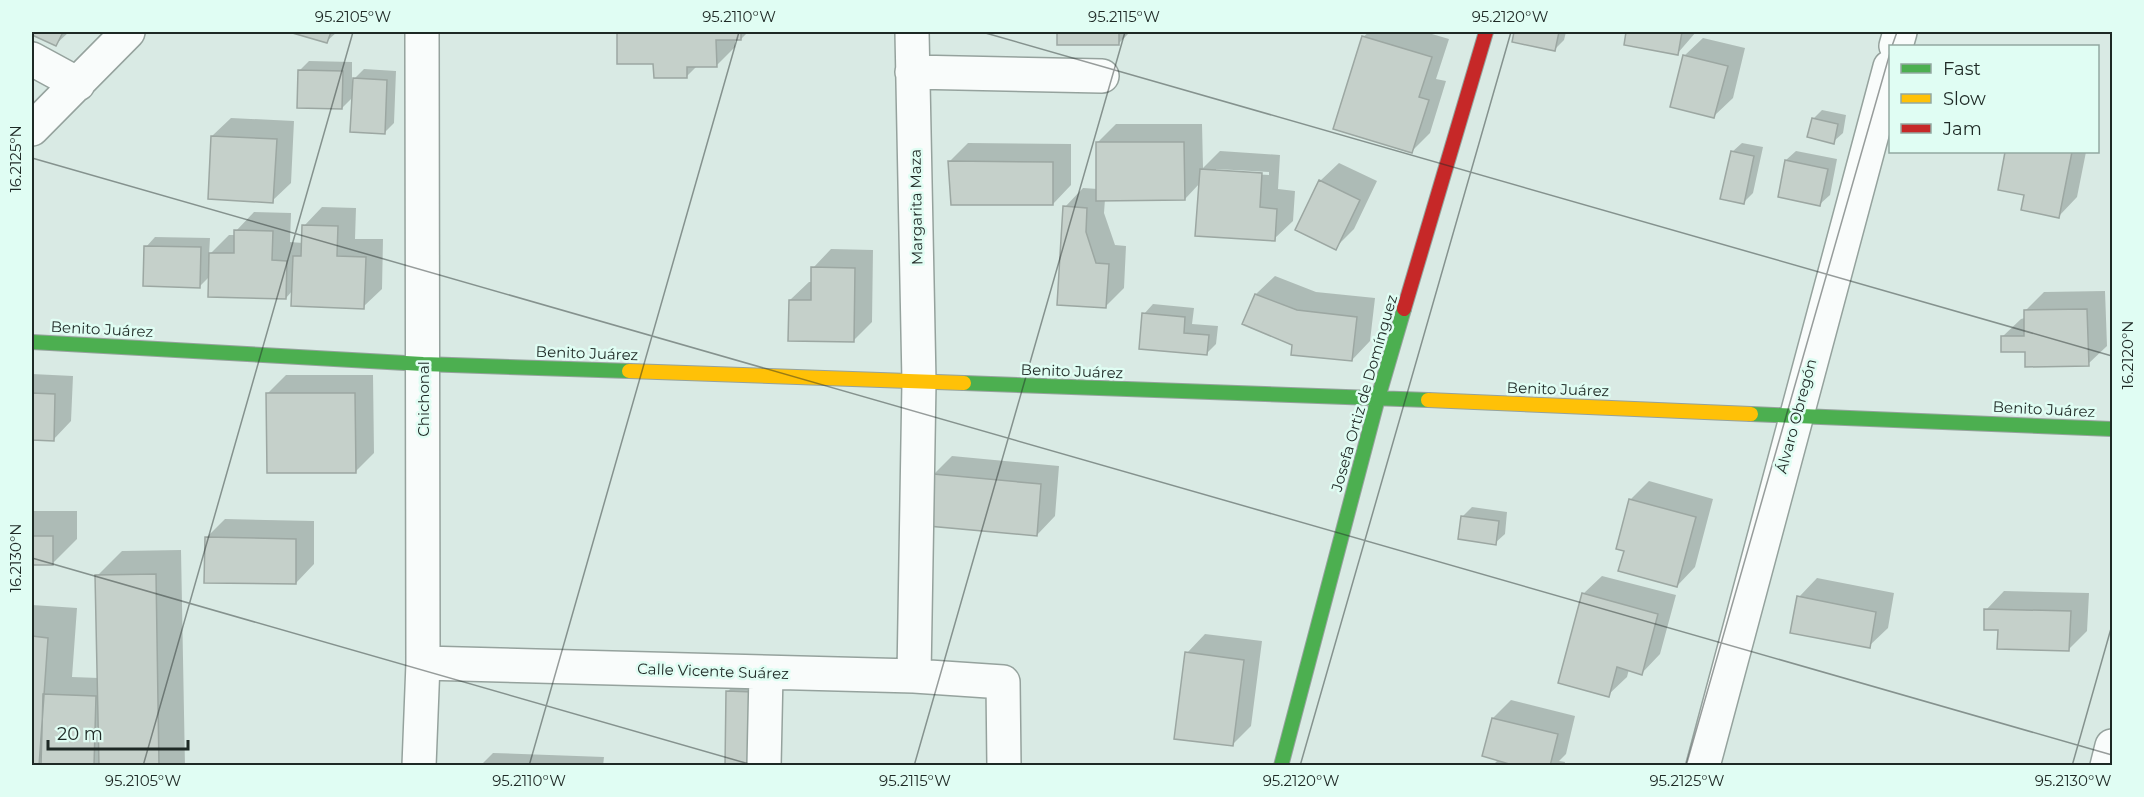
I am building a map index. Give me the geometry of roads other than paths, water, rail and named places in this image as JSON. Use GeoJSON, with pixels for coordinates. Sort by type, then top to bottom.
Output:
{"type":"FeatureCollection","features":[{"type":"Feature","properties":{"kind":"street"},"geometry":{"type":"LineString","coordinates":[[32,129],[128,32]]}},
{"type":"Feature","properties":{"kind":"street","name":"Chichonal"},"geometry":{"type":"LineString","coordinates":[[419,765],[423,663],[422,32]]}},
{"type":"Feature","properties":{"kind":"street","name":"Margarita Maza"},"geometry":{"type":"LineString","coordinates":[[912,32],[920,382],[914,676]]}},
{"type":"Feature","properties":{"kind":"street","name":"Josefa Ortiz de Domínguez"},"geometry":{"type":"LineString","coordinates":[[1281,765],[1378,398],[1486,32]]}},
{"type":"Feature","properties":{"kind":"street"},"geometry":{"type":"LineString","coordinates":[[32,59],[78,84]]}},
{"type":"Feature","properties":{"kind":"street","name":"Álvaro Obregón"},"geometry":{"type":"LineString","coordinates":[[1703,765],[1889,71]]}},
{"type":"Feature","properties":{"kind":"street"},"geometry":{"type":"LineString","coordinates":[[912,72],[1102,76]]}},
{"type":"Feature","properties":{"kind":"street","name":"Benito Juárez"},"geometry":{"type":"LineString","coordinates":[[32,342],[423,364],[1378,398],[2112,429]]}},
{"type":"Feature","properties":{"kind":"street","name":"Calle Vicente Suárez"},"geometry":{"type":"LineString","coordinates":[[423,663],[914,676],[1003,682],[1004,765]]}},
{"type":"Feature","properties":{"kind":"street"},"geometry":{"type":"LineString","coordinates":[[764,765],[766,673]]}},
{"type":"Feature","properties":{"kind":"street"},"geometry":{"type":"LineString","coordinates":[[2107,765],[2112,746]]}}]}
